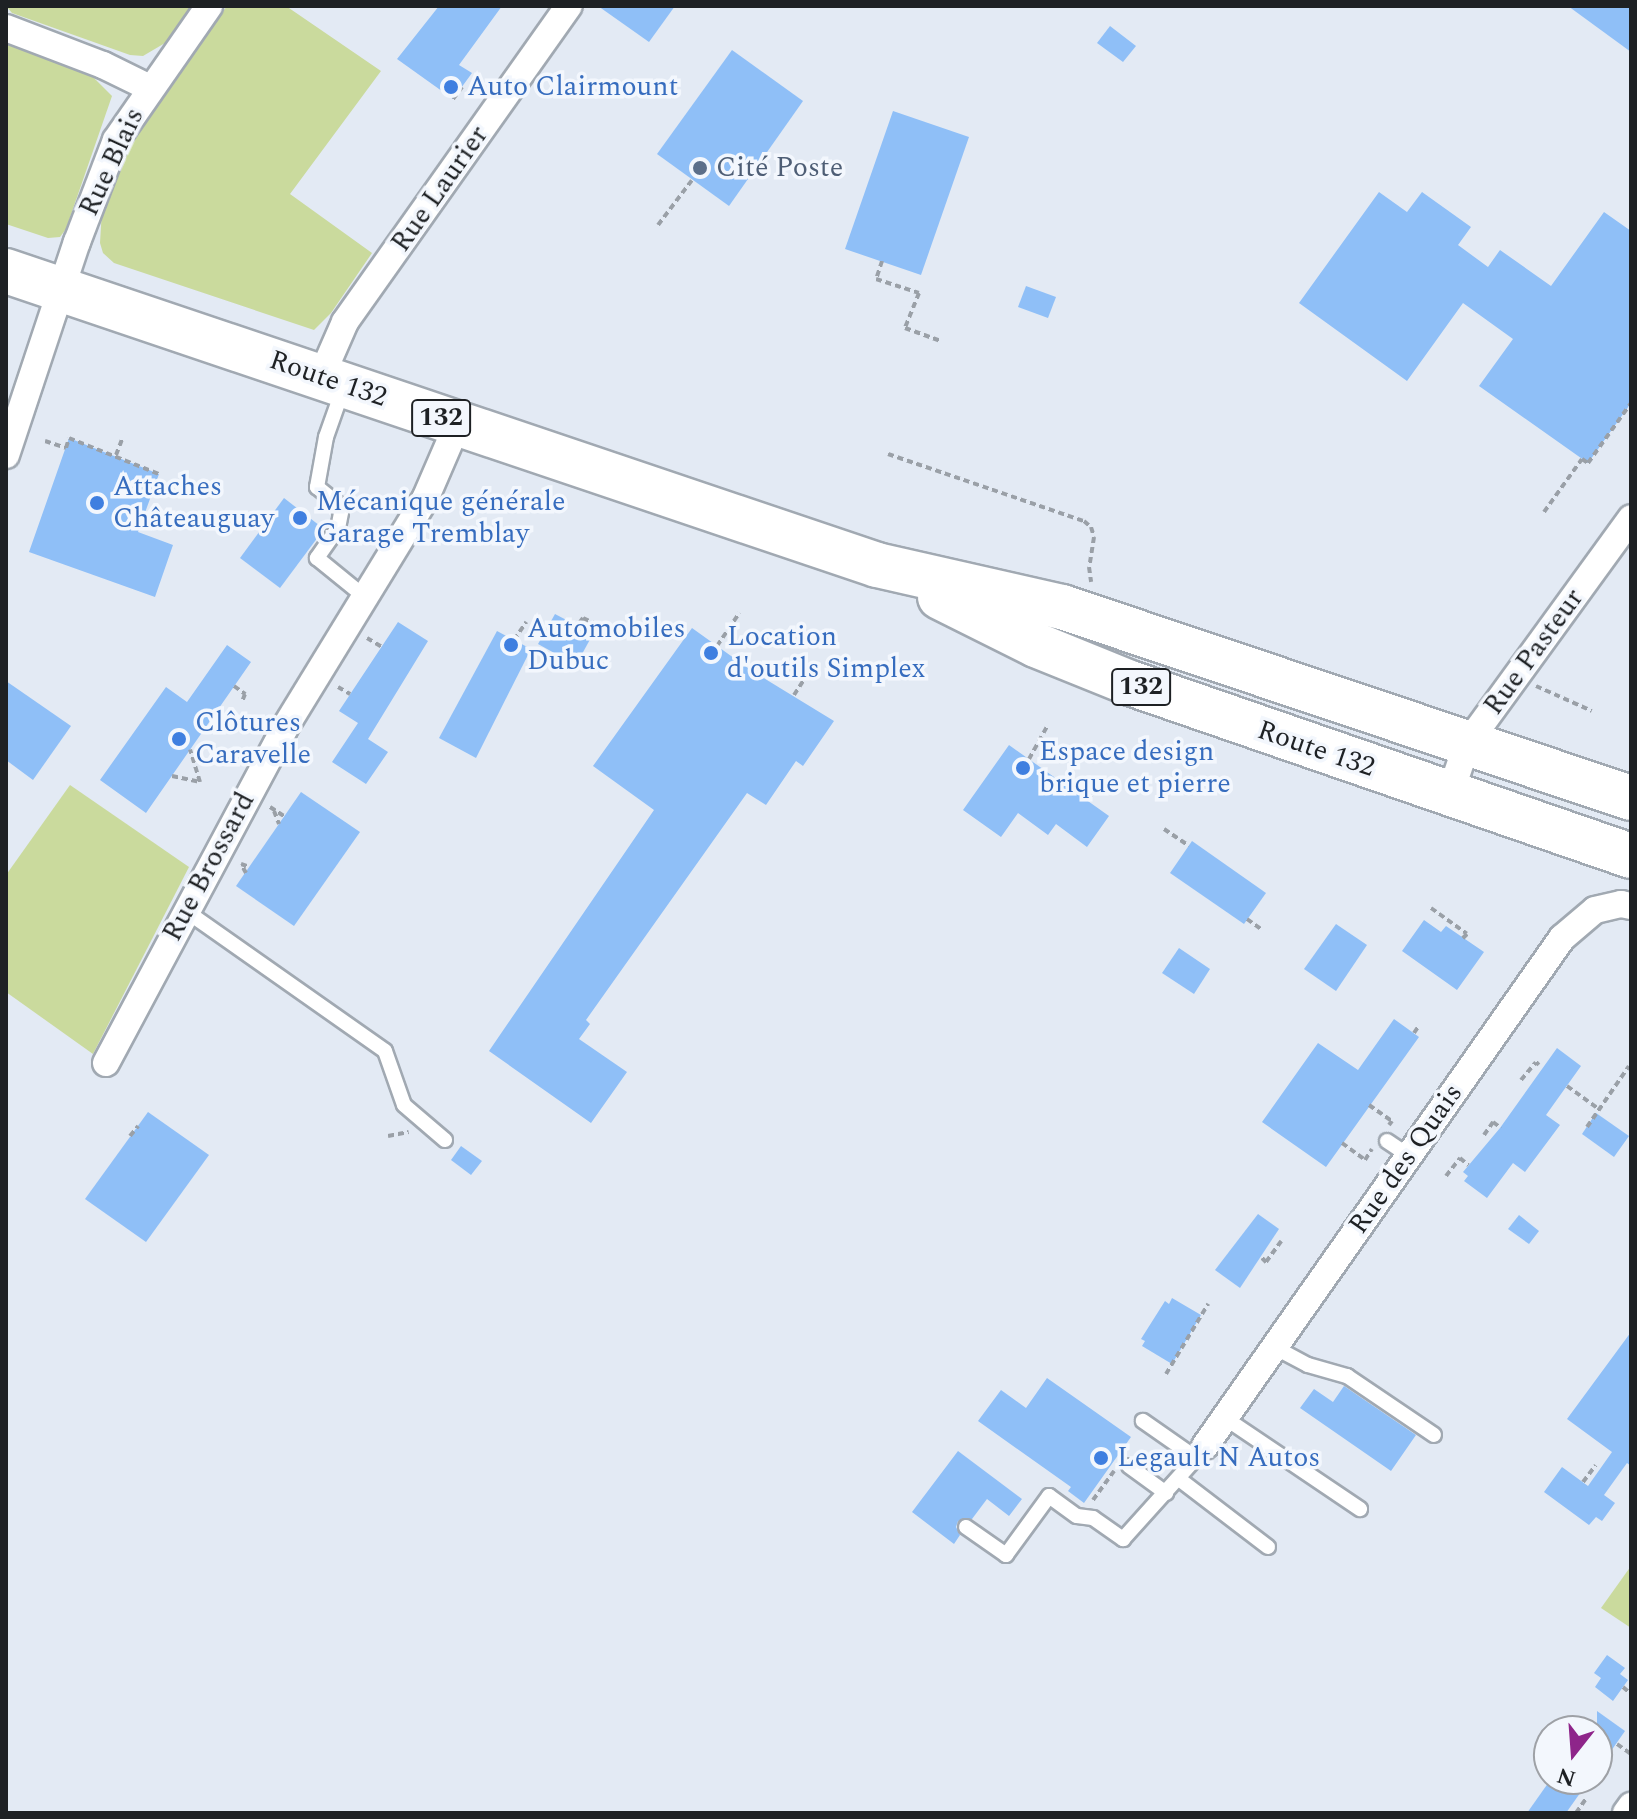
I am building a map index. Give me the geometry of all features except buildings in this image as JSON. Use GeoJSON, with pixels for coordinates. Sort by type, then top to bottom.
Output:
{"type":"FeatureCollection","features":[{"type":"Feature","properties":{"kind":"highway","name":"Route 132"},"geometry":{"type":"LineString","coordinates":[[6,271],[877,565],[1062,607],[1631,798]]}},
{"type":"Feature","properties":{"kind":"highway","name":"Route 132"},"geometry":{"type":"LineString","coordinates":[[877,565],[1036,645],[1130,683],[1631,856]]}},
{"type":"Feature","properties":{"kind":"highway"},"geometry":{"type":"LineString","coordinates":[[1130,683],[1147,636]]}},
{"type":"Feature","properties":{"kind":"street","name":"Rue Blais"},"geometry":{"type":"LineString","coordinates":[[6,455],[112,148],[150,88],[209,6]]}},
{"type":"Feature","properties":{"kind":"street","name":"Rue Laurier"},"geometry":{"type":"LineString","coordinates":[[333,381],[345,322],[569,6]]}},
{"type":"Feature","properties":{"kind":"street"},"geometry":{"type":"LineString","coordinates":[[6,28],[103,65],[150,88]]}},
{"type":"Feature","properties":{"kind":"street","name":"Rue Brossard"},"geometry":{"type":"LineString","coordinates":[[106,1063],[284,729],[426,497],[458,423]]}},
{"type":"Feature","properties":{"kind":"street","name":"Rue Pasteur"},"geometry":{"type":"LineString","coordinates":[[1450,794],[1467,744],[1631,518]]}},
{"type":"Feature","properties":{"kind":"street","name":"Rue des Quais"},"geometry":{"type":"LineString","coordinates":[[1205,1446],[1274,1347],[1398,1149],[1562,938],[1595,910],[1621,904],[1631,906]]}},
{"type":"Feature","properties":{"kind":"street"},"geometry":{"type":"LineString","coordinates":[[1626,1813],[1631,1806]]}},
{"type":"Feature","properties":{"kind":"lane"},"geometry":{"type":"LineString","coordinates":[[333,381],[317,487],[338,504],[341,513],[338,528],[317,558],[365,597]]}},
{"type":"Feature","properties":{"kind":"lane"},"geometry":{"type":"LineString","coordinates":[[186,911],[385,1051],[404,1105],[445,1140]]}},
{"type":"Feature","properties":{"kind":"lane"},"geometry":{"type":"LineString","coordinates":[[1274,1347],[1308,1365],[1347,1376],[1434,1435]]}},
{"type":"Feature","properties":{"kind":"lane"},"geometry":{"type":"LineString","coordinates":[[1225,1418],[1360,1509]]}},
{"type":"Feature","properties":{"kind":"lane"},"geometry":{"type":"LineString","coordinates":[[966,1527],[1006,1555],[1049,1496],[1077,1516],[1093,1518],[1123,1539],[1196,1458],[1143,1421]]}},
{"type":"Feature","properties":{"kind":"lane"},"geometry":{"type":"LineString","coordinates":[[1129,1466],[1166,1493]]}},
{"type":"Feature","properties":{"kind":"lane"},"geometry":{"type":"LineString","coordinates":[[1179,1479],[1268,1547]]}},
{"type":"Feature","properties":{"kind":"path"},"geometry":{"type":"LineString","coordinates":[[453,99],[462,87]]}},
{"type":"Feature","properties":{"kind":"path"},"geometry":{"type":"LineString","coordinates":[[658,225],[692,180]]}},
{"type":"Feature","properties":{"kind":"path"},"geometry":{"type":"LineString","coordinates":[[882,261],[876,279],[919,293],[905,328],[941,341]]}},
{"type":"Feature","properties":{"kind":"path"},"geometry":{"type":"LineString","coordinates":[[1544,512],[1582,459],[1588,463],[1631,403]]}},
{"type":"Feature","properties":{"kind":"path"},"geometry":{"type":"LineString","coordinates":[[123,437],[115,459],[159,474]]}},
{"type":"Feature","properties":{"kind":"path"},"geometry":{"type":"LineString","coordinates":[[45,441],[66,448],[69,438],[116,455]]}},
{"type":"Feature","properties":{"kind":"path"},"geometry":{"type":"LineString","coordinates":[[888,454],[1084,521],[1094,537],[1089,567],[1097,619]]}},
{"type":"Feature","properties":{"kind":"path"},"geometry":{"type":"LineString","coordinates":[[717,646],[739,613]]}},
{"type":"Feature","properties":{"kind":"path"},"geometry":{"type":"LineString","coordinates":[[580,622],[583,618],[598,625]]}},
{"type":"Feature","properties":{"kind":"path"},"geometry":{"type":"LineString","coordinates":[[514,640],[526,622]]}},
{"type":"Feature","properties":{"kind":"path"},"geometry":{"type":"LineString","coordinates":[[794,695],[812,667]]}},
{"type":"Feature","properties":{"kind":"path"},"geometry":{"type":"LineString","coordinates":[[1519,672],[1554,697],[1592,711]]}},
{"type":"Feature","properties":{"kind":"path"},"geometry":{"type":"LineString","coordinates":[[234,686],[245,694],[242,702]]}},
{"type":"Feature","properties":{"kind":"path"},"geometry":{"type":"LineString","coordinates":[[1029,759],[1047,727]]}},
{"type":"Feature","properties":{"kind":"path"},"geometry":{"type":"LineString","coordinates":[[172,776],[200,782],[190,750]]}},
{"type":"Feature","properties":{"kind":"path"},"geometry":{"type":"LineString","coordinates":[[1088,800],[1097,785]]}},
{"type":"Feature","properties":{"kind":"path"},"geometry":{"type":"LineString","coordinates":[[274,809],[279,824]]}},
{"type":"Feature","properties":{"kind":"path"},"geometry":{"type":"LineString","coordinates":[[1164,829],[1189,846]]}},
{"type":"Feature","properties":{"kind":"path"},"geometry":{"type":"LineString","coordinates":[[246,873],[241,864],[250,867]]}},
{"type":"Feature","properties":{"kind":"path"},"geometry":{"type":"LineString","coordinates":[[1431,908],[1467,934],[1463,938]]}},
{"type":"Feature","properties":{"kind":"path"},"geometry":{"type":"LineString","coordinates":[[1247,919],[1261,929]]}},
{"type":"Feature","properties":{"kind":"path"},"geometry":{"type":"LineString","coordinates":[[1414,1033],[1418,1027]]}},
{"type":"Feature","properties":{"kind":"path"},"geometry":{"type":"LineString","coordinates":[[1521,1080],[1536,1062],[1539,1065]]}},
{"type":"Feature","properties":{"kind":"path"},"geometry":{"type":"LineString","coordinates":[[1587,1127],[1629,1066]]}},
{"type":"Feature","properties":{"kind":"path"},"geometry":{"type":"LineString","coordinates":[[1567,1086],[1599,1109]]}},
{"type":"Feature","properties":{"kind":"path"},"geometry":{"type":"LineString","coordinates":[[1369,1105],[1392,1121]]}},
{"type":"Feature","properties":{"kind":"path"},"geometry":{"type":"LineString","coordinates":[[1484,1135],[1493,1122],[1501,1128]]}},
{"type":"Feature","properties":{"kind":"path"},"geometry":{"type":"LineString","coordinates":[[130,1136],[138,1126]]}},
{"type":"Feature","properties":{"kind":"path"},"geometry":{"type":"LineString","coordinates":[[388,1136],[412,1131]]}},
{"type":"Feature","properties":{"kind":"path"},"geometry":{"type":"LineString","coordinates":[[1342,1143],[1365,1160]]}},
{"type":"Feature","properties":{"kind":"path"},"geometry":{"type":"LineString","coordinates":[[1446,1176],[1460,1158],[1468,1165]]}},
{"type":"Feature","properties":{"kind":"path"},"geometry":{"type":"LineString","coordinates":[[1262,1258],[1266,1262],[1281,1241]]}},
{"type":"Feature","properties":{"kind":"path"},"geometry":{"type":"LineString","coordinates":[[1166,1374],[1208,1304]]}},
{"type":"Feature","properties":{"kind":"path"},"geometry":{"type":"LineString","coordinates":[[1583,1482],[1596,1465]]}},
{"type":"Feature","properties":{"kind":"path"},"geometry":{"type":"LineString","coordinates":[[1623,1687],[1631,1694]]}},
{"type":"Feature","properties":{"kind":"path"},"geometry":{"type":"LineString","coordinates":[[1617,1744],[1631,1754]]}},
{"type":"Feature","properties":{"kind":"path"},"geometry":{"type":"LineString","coordinates":[[1570,1807],[1576,1813],[1587,1797]]}},
{"type":"Feature","properties":{"kind":"green space"},"geometry":{"type":"Polygon","coordinates":[[[6,6],[192,6],[165,43],[143,56],[130,55],[12,13],[6,6]]]}},
{"type":"Feature","properties":{"kind":"green space"},"geometry":{"type":"Polygon","coordinates":[[[227,6],[286,6],[381,71],[290,194],[372,253],[331,313],[314,330],[114,263],[103,253],[100,243],[102,209],[126,141],[227,6]]]}},
{"type":"Feature","properties":{"kind":"green space"},"geometry":{"type":"Polygon","coordinates":[[[6,44],[91,75],[112,96],[66,229],[60,237],[48,238],[6,224],[6,44]]]}},
{"type":"Feature","properties":{"kind":"green space"},"geometry":{"type":"Polygon","coordinates":[[[70,785],[189,867],[93,1054],[6,992],[6,875],[70,785]]]}},
{"type":"Feature","properties":{"kind":"green space"},"geometry":{"type":"Polygon","coordinates":[[[1631,1566],[1631,1628],[1601,1608],[1631,1566]]]}},
{"type":"Feature","properties":{"kind":"place","name":"Auto Clairmount"},"geometry":{"type":"Point","coordinates":[451,87]}},
{"type":"Feature","properties":{"kind":"place","name":"Cité Poste"},"geometry":{"type":"Point","coordinates":[700,168]}},
{"type":"Feature","properties":{"kind":"place","name":"Attaches Châteauguay"},"geometry":{"type":"Point","coordinates":[97,503]}},
{"type":"Feature","properties":{"kind":"place","name":"Mécanique générale Garage Tremblay"},"geometry":{"type":"Point","coordinates":[300,518]}},
{"type":"Feature","properties":{"kind":"place","name":"Automobiles Dubuc"},"geometry":{"type":"Point","coordinates":[511,645]}},
{"type":"Feature","properties":{"kind":"place","name":"Location d'outils Simplex"},"geometry":{"type":"Point","coordinates":[711,653]}},
{"type":"Feature","properties":{"kind":"place","name":"Clôtures Caravelle"},"geometry":{"type":"Point","coordinates":[179,739]}},
{"type":"Feature","properties":{"kind":"place","name":"Espace design brique et pierre"},"geometry":{"type":"Point","coordinates":[1023,768]}},
{"type":"Feature","properties":{"kind":"place","name":"Legault N Autos"},"geometry":{"type":"Point","coordinates":[1101,1458]}}]}
